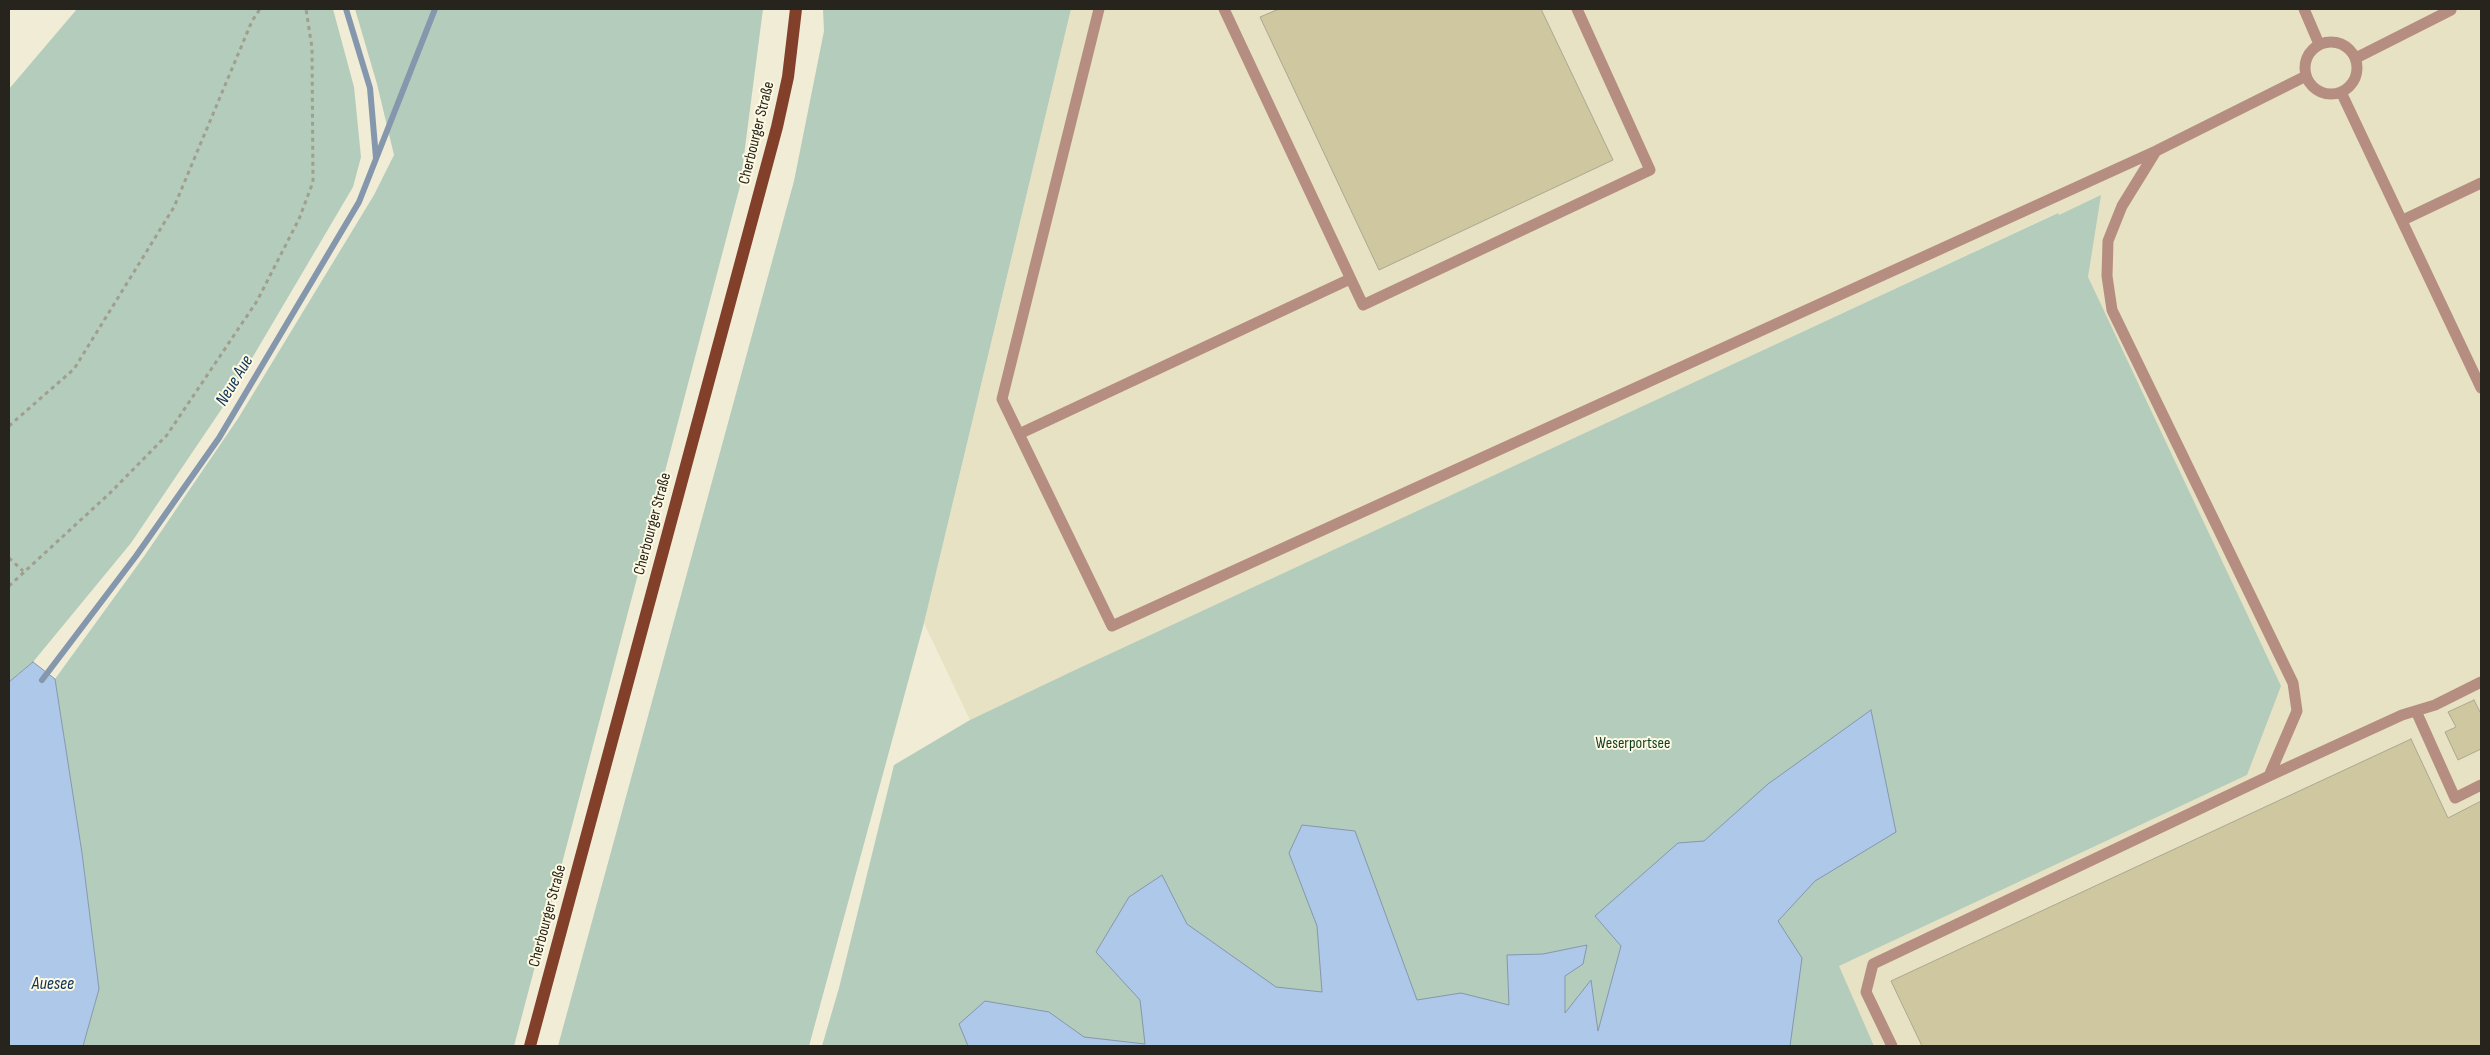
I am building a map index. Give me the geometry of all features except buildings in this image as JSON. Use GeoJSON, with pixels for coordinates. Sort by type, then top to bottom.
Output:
{"type":"FeatureCollection","features":[{"type":"Feature","properties":{"kind":"main road","name":"Cherbourger Straße"},"geometry":{"type":"LineString","coordinates":[[530,1046],[777,127],[788,77],[796,9]]}},
{"type":"Feature","properties":{"kind":"lane"},"geometry":{"type":"LineString","coordinates":[[1100,9],[1002,400],[1112,626],[2156,150],[2306,76]]}},
{"type":"Feature","properties":{"kind":"lane"},"geometry":{"type":"LineString","coordinates":[[1224,9],[1363,306],[1650,170],[1577,9]]}},
{"type":"Feature","properties":{"kind":"lane"},"geometry":{"type":"LineString","coordinates":[[2304,9],[2319,44]]}},
{"type":"Feature","properties":{"kind":"lane"},"geometry":{"type":"LineString","coordinates":[[2356,58],[2451,10]]}},
{"type":"Feature","properties":{"kind":"lane"},"geometry":{"type":"LineString","coordinates":[[2336,42],[2351,51],[2356,58],[2357,74],[2348,88],[2341,92],[2324,94],[2310,84],[2306,76],[2305,61],[2308,54],[2319,44],[2336,42]]}},
{"type":"Feature","properties":{"kind":"lane"},"geometry":{"type":"LineString","coordinates":[[2341,92],[2481,388]]}},
{"type":"Feature","properties":{"kind":"lane"},"geometry":{"type":"LineString","coordinates":[[2156,150],[2122,206],[2108,241],[2107,276],[2112,310],[2293,683],[2297,712],[2269,776]]}},
{"type":"Feature","properties":{"kind":"lane"},"geometry":{"type":"LineString","coordinates":[[2403,220],[2481,182]]}},
{"type":"Feature","properties":{"kind":"lane"},"geometry":{"type":"LineString","coordinates":[[1019,434],[1350,279]]}},
{"type":"Feature","properties":{"kind":"lane"},"geometry":{"type":"LineString","coordinates":[[1892,1046],[1866,992],[1873,964],[2269,776],[2416,711],[2435,705],[2481,682]]}},
{"type":"Feature","properties":{"kind":"lane"},"geometry":{"type":"LineString","coordinates":[[2416,711],[2455,798],[2481,785]]}},
{"type":"Feature","properties":{"kind":"path"},"geometry":{"type":"LineString","coordinates":[[9,426],[74,369],[174,207],[252,21],[260,9]]}},
{"type":"Feature","properties":{"kind":"path"},"geometry":{"type":"LineString","coordinates":[[9,586],[23,571],[110,493],[167,435],[258,301],[298,219],[313,182],[312,48],[306,9]]}},
{"type":"Feature","properties":{"kind":"path"},"geometry":{"type":"LineString","coordinates":[[9,558],[23,571]]}},
{"type":"Feature","properties":{"kind":"shaded area"},"geometry":{"type":"Polygon","coordinates":[[[1071,9],[2481,9],[2481,1046],[1874,1046],[1838,966],[2247,775],[2057,213],[970,720],[924,623],[1071,9]]]}},
{"type":"Feature","properties":{"kind":"green space"},"geometry":{"type":"Polygon","coordinates":[[[77,9],[333,9],[354,87],[361,157],[353,187],[225,404],[131,543],[33,662],[9,682],[9,89],[77,9]]]}},
{"type":"Feature","properties":{"kind":"green space"},"geometry":{"type":"Polygon","coordinates":[[[355,9],[763,9],[740,186],[514,1046],[83,1046],[99,989],[82,853],[55,679],[145,555],[239,417],[374,195],[394,155],[377,84],[355,9]]]}},
{"type":"Feature","properties":{"kind":"green space"},"geometry":{"type":"Polygon","coordinates":[[[823,9],[1071,9],[924,623],[809,1046],[558,1046],[794,181],[824,31],[823,9]]]}},
{"type":"Feature","properties":{"kind":"green space","name":"Weserportsee"},"geometry":{"type":"Polygon","coordinates":[[[2101,195],[2088,277],[2281,686],[2247,775],[1839,966],[1874,1046],[822,1046],[839,988],[894,765],[970,720],[1073,671],[2058,213],[2059,215],[2101,195]]]}},
{"type":"Feature","properties":{"kind":"water","name":"Auesee"},"geometry":{"type":"Polygon","coordinates":[[[33,662],[55,679],[82,853],[99,989],[83,1046],[9,1046],[9,682],[33,662]]]}},
{"type":"Feature","properties":{"kind":"water"},"geometry":{"type":"Polygon","coordinates":[[[1871,710],[1896,832],[1815,881],[1778,921],[1802,958],[1790,1046],[968,1046],[959,1024],[985,1001],[1049,1012],[1084,1037],[1145,1044],[1140,1000],[1096,952],[1129,897],[1162,875],[1187,924],[1276,987],[1322,992],[1317,926],[1289,853],[1302,825],[1355,831],[1417,1000],[1461,993],[1509,1005],[1507,955],[1543,954],[1587,945],[1583,964],[1565,976],[1565,1013],[1591,980],[1598,1031],[1621,946],[1595,916],[1678,843],[1704,841],[1768,784],[1871,710]]]}},
{"type":"Feature","properties":{"kind":"waterway"},"geometry":{"type":"LineString","coordinates":[[346,9],[370,88],[376,158]]}},
{"type":"Feature","properties":{"kind":"waterway","name":"Neue Aue"},"geometry":{"type":"LineString","coordinates":[[42,680],[136,556],[219,438],[359,202],[435,9]]}}]}
